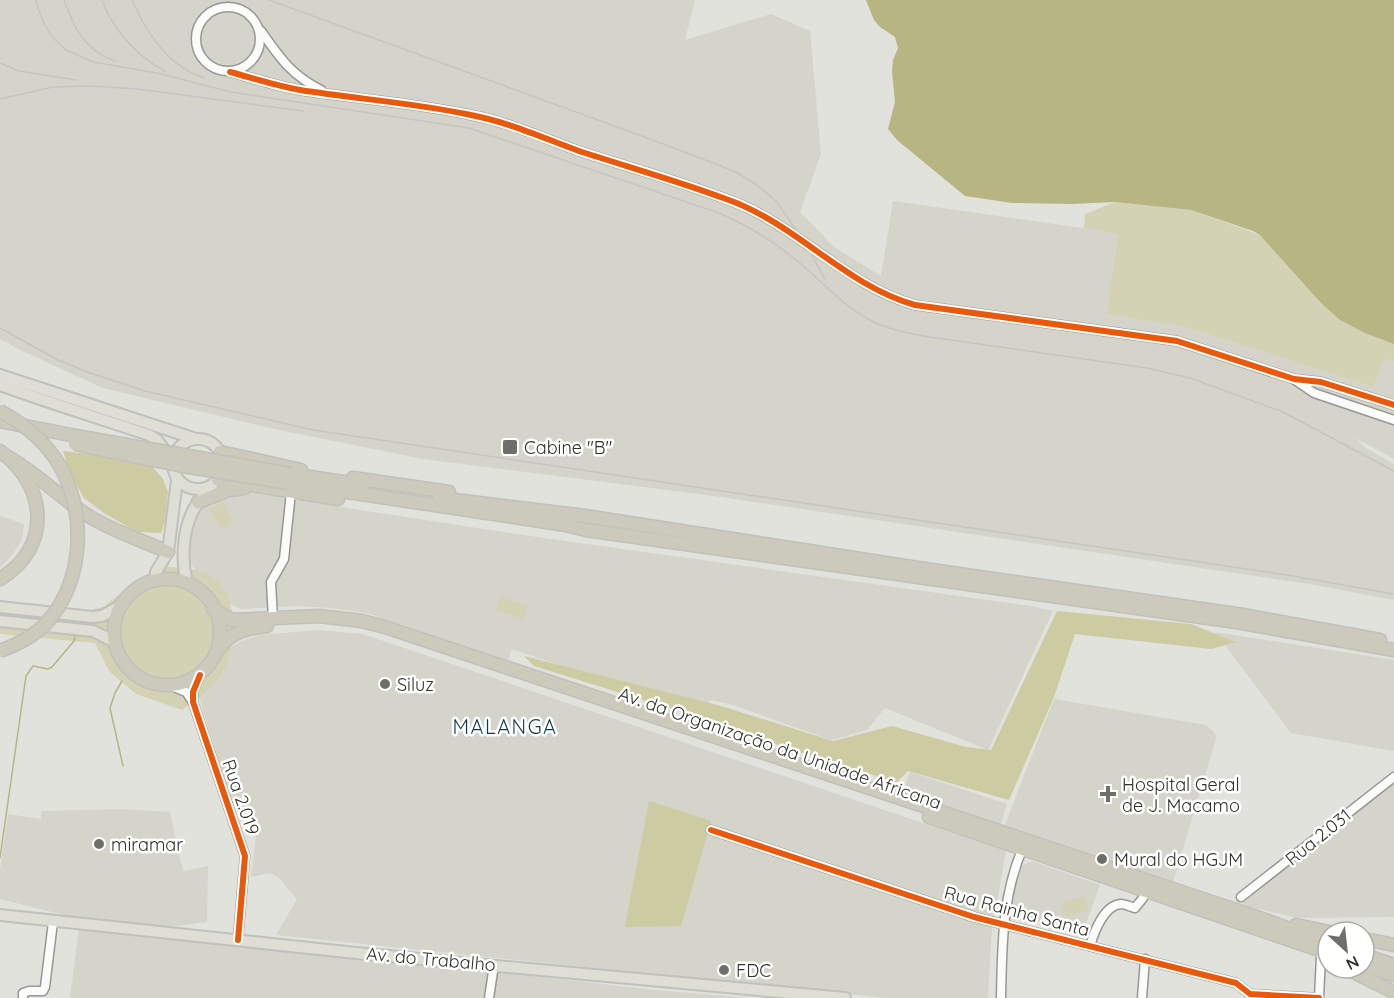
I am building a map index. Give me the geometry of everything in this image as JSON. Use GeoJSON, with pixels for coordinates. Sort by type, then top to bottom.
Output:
{"type":"FeatureCollection","features":[{"type":"Feature","properties":{"kind":"highway"},"geometry":{"type":"LineString","coordinates":[[0,411],[28,429],[51,452],[72,493],[78,527],[78,549],[74,569],[50,619],[24,641],[0,651]]}},
{"type":"Feature","properties":{"kind":"highway"},"geometry":{"type":"LineString","coordinates":[[0,421],[75,440],[290,483],[586,530],[1236,622],[1394,651]]}},
{"type":"Feature","properties":{"kind":"highway"},"geometry":{"type":"LineString","coordinates":[[0,429],[75,440]]}},
{"type":"Feature","properties":{"kind":"highway"},"geometry":{"type":"LineString","coordinates":[[220,452],[299,470],[502,499],[585,516]]}},
{"type":"Feature","properties":{"kind":"highway"},"geometry":{"type":"LineString","coordinates":[[4,454],[33,472],[87,515],[168,552]]}},
{"type":"Feature","properties":{"kind":"highway"},"geometry":{"type":"LineString","coordinates":[[0,579],[11,572],[29,549],[37,527],[38,515],[30,483],[17,465],[4,454]]}},
{"type":"Feature","properties":{"kind":"highway"},"geometry":{"type":"LineString","coordinates":[[215,483],[255,487]]}},
{"type":"Feature","properties":{"kind":"highway"},"geometry":{"type":"LineString","coordinates":[[198,502],[234,489],[290,483],[441,498],[585,516],[918,568],[1244,615],[1394,642]]}},
{"type":"Feature","properties":{"kind":"highway"},"geometry":{"type":"LineString","coordinates":[[177,580],[187,583],[213,609],[220,633],[219,648],[213,661],[200,675],[186,682],[157,685],[141,679],[117,653],[116,621],[120,606],[142,584],[155,581],[177,580]]}},
{"type":"Feature","properties":{"kind":"highway","name":"Av. da Organização da Unidade Africana"},"geometry":{"type":"LineString","coordinates":[[213,609],[232,620],[319,616],[362,621],[385,627],[1024,845],[1304,944],[1316,951]]}},
{"type":"Feature","properties":{"kind":"highway","name":"Av. da Organização da Unidade Africana"},"geometry":{"type":"LineString","coordinates":[[219,648],[228,637],[272,625],[314,624],[357,628],[390,636],[1024,845]]}},
{"type":"Feature","properties":{"kind":"highway"},"geometry":{"type":"LineString","coordinates":[[1024,845],[1042,845],[1316,939]]}},
{"type":"Feature","properties":{"kind":"highway"},"geometry":{"type":"LineString","coordinates":[[1254,916],[1316,929]]}},
{"type":"Feature","properties":{"kind":"highway"},"geometry":{"type":"LineString","coordinates":[[1376,941],[1394,945]]}},
{"type":"Feature","properties":{"kind":"highway"},"geometry":{"type":"LineString","coordinates":[[1376,959],[1394,965]]}},
{"type":"Feature","properties":{"kind":"highway"},"geometry":{"type":"LineString","coordinates":[[1376,968],[1394,975]]}},
{"type":"Feature","properties":{"kind":"highway"},"geometry":{"type":"LineString","coordinates":[[1370,980],[1394,992]]}},
{"type":"Feature","properties":{"kind":"main road"},"geometry":{"type":"LineString","coordinates":[[0,375],[108,409],[180,435],[212,443],[220,452],[223,469],[192,512],[183,559],[187,583]]}},
{"type":"Feature","properties":{"kind":"main road"},"geometry":{"type":"LineString","coordinates":[[0,385],[45,402],[91,414],[149,435],[157,440],[173,460]]}},
{"type":"Feature","properties":{"kind":"main road"},"geometry":{"type":"LineString","coordinates":[[155,581],[156,572],[168,552],[177,480],[173,471],[173,460],[180,446],[196,439]]}},
{"type":"Feature","properties":{"kind":"main road"},"geometry":{"type":"LineString","coordinates":[[177,480],[194,489],[215,483]]}},
{"type":"Feature","properties":{"kind":"main road"},"geometry":{"type":"LineString","coordinates":[[0,607],[92,617],[102,616],[120,606]]}},
{"type":"Feature","properties":{"kind":"main road"},"geometry":{"type":"LineString","coordinates":[[0,621],[93,631],[115,642]]}},
{"type":"Feature","properties":{"kind":"main road","name":"Av. do Trabalho"},"geometry":{"type":"LineString","coordinates":[[2,916],[356,953],[844,998]]}},
{"type":"Feature","properties":{"kind":"street"},"geometry":{"type":"LineString","coordinates":[[330,94],[290,70],[248,14],[232,7],[214,10],[199,25],[196,42],[201,58],[212,68],[299,89],[330,94],[482,118],[726,198],[760,213],[868,286],[886,296],[907,303],[929,308],[1177,341],[1294,379],[1321,382],[1394,405]]}},
{"type":"Feature","properties":{"kind":"street"},"geometry":{"type":"LineString","coordinates":[[230,72],[248,65],[256,55],[260,42],[256,23]]}},
{"type":"Feature","properties":{"kind":"street"},"geometry":{"type":"LineString","coordinates":[[1294,379],[1314,393],[1394,420]]}},
{"type":"Feature","properties":{"kind":"street"},"geometry":{"type":"LineString","coordinates":[[273,619],[271,582],[284,559],[290,483]]}},
{"type":"Feature","properties":{"kind":"street"},"geometry":{"type":"LineString","coordinates":[[193,702],[193,692],[200,675]]}},
{"type":"Feature","properties":{"kind":"street"},"geometry":{"type":"LineString","coordinates":[[170,685],[186,692],[193,702]]}},
{"type":"Feature","properties":{"kind":"street","name":"Rua 2.019"},"geometry":{"type":"LineString","coordinates":[[193,702],[245,856],[238,940]]}},
{"type":"Feature","properties":{"kind":"street","name":"Rua 2.031"},"geometry":{"type":"LineString","coordinates":[[1241,897],[1394,777]]}},
{"type":"Feature","properties":{"kind":"street","name":"Rua Rainha Santa"},"geometry":{"type":"LineString","coordinates":[[711,830],[953,911],[1236,983],[1250,994],[1319,998]]}},
{"type":"Feature","properties":{"kind":"street"},"geometry":{"type":"LineString","coordinates":[[1001,998],[1005,906],[1024,845]]}},
{"type":"Feature","properties":{"kind":"street"},"geometry":{"type":"LineString","coordinates":[[1090,946],[1093,936],[1109,909],[1121,904],[1135,908],[1143,898]]}},
{"type":"Feature","properties":{"kind":"street"},"geometry":{"type":"LineString","coordinates":[[23,998],[23,993],[26,991],[43,991],[45,987],[53,922]]}},
{"type":"Feature","properties":{"kind":"street"},"geometry":{"type":"LineString","coordinates":[[1142,998],[1145,959]]}},
{"type":"Feature","properties":{"kind":"street"},"geometry":{"type":"LineString","coordinates":[[489,998],[494,964]]}},
{"type":"Feature","properties":{"kind":"street"},"geometry":{"type":"LineString","coordinates":[[1319,998],[1322,980]]}},
{"type":"Feature","properties":{"kind":"shaded area"},"geometry":{"type":"Polygon","coordinates":[[[0,0],[695,0],[685,40],[771,14],[810,31],[821,154],[800,212],[834,247],[881,276],[893,201],[1118,233],[1106,314],[1188,328],[1373,387],[1385,359],[1394,363],[1394,459],[1356,438],[1364,447],[1394,464],[1394,600],[1309,584],[714,496],[423,459],[274,429],[103,388],[0,339],[0,0]]]}},
{"type":"Feature","properties":{"kind":"shaded area"},"geometry":{"type":"Polygon","coordinates":[[[866,0],[1394,0],[1394,344],[1340,320],[1321,303],[1260,235],[1253,231],[1191,210],[1115,202],[1012,203],[965,196],[897,140],[888,129],[895,102],[892,72],[893,60],[898,48],[895,37],[874,20],[866,0]]]}},
{"type":"Feature","properties":{"kind":"shaded area"},"geometry":{"type":"Polygon","coordinates":[[[63,451],[106,456],[151,465],[163,479],[168,492],[165,521],[161,533],[137,532],[104,513],[84,498],[70,473],[63,451]]]}},
{"type":"Feature","properties":{"kind":"shaded area"},"geometry":{"type":"Polygon","coordinates":[[[249,493],[1053,611],[988,750],[885,708],[867,730],[831,740],[730,704],[710,700],[707,709],[512,649],[508,660],[367,613],[298,606],[240,609],[209,592],[187,556],[192,524],[202,508],[216,499],[249,493]]]}},
{"type":"Feature","properties":{"kind":"shaded area"},"geometry":{"type":"Polygon","coordinates":[[[0,516],[24,524],[22,540],[0,568],[0,516]]]}},
{"type":"Feature","properties":{"kind":"shaded area"},"geometry":{"type":"Polygon","coordinates":[[[1057,611],[1191,624],[1236,642],[1211,649],[1075,634],[1054,697],[1009,800],[908,771],[896,783],[739,730],[534,666],[524,656],[721,706],[833,741],[892,726],[966,747],[991,750],[1057,611]]]}},
{"type":"Feature","properties":{"kind":"shaded area"},"geometry":{"type":"Polygon","coordinates":[[[318,630],[363,634],[1006,851],[992,929],[988,998],[885,998],[276,935],[297,899],[279,878],[270,873],[251,877],[257,829],[253,808],[233,806],[197,691],[229,648],[242,641],[260,635],[318,630]]]}},
{"type":"Feature","properties":{"kind":"shaded area"},"geometry":{"type":"Polygon","coordinates":[[[1215,632],[1394,660],[1394,751],[1291,733],[1215,632]]]}},
{"type":"Feature","properties":{"kind":"shaded area","name":"Hospital Geral de J. Macamo"},"geometry":{"type":"Polygon","coordinates":[[[1054,699],[1206,725],[1215,733],[1216,739],[1172,885],[1004,827],[1054,699]]]}},
{"type":"Feature","properties":{"kind":"shaded area"},"geometry":{"type":"Polygon","coordinates":[[[910,772],[1007,804],[1000,827],[902,793],[910,772]]]}},
{"type":"Feature","properties":{"kind":"shaded area"},"geometry":{"type":"Polygon","coordinates":[[[1394,779],[1394,917],[1297,918],[1242,905],[1245,899],[1394,779]]]}},
{"type":"Feature","properties":{"kind":"shaded area"},"geometry":{"type":"Polygon","coordinates":[[[649,801],[711,821],[681,926],[625,927],[649,801]]]}},
{"type":"Feature","properties":{"kind":"shaded area"},"geometry":{"type":"Polygon","coordinates":[[[122,809],[170,812],[183,871],[208,866],[207,922],[154,929],[100,924],[0,899],[0,870],[8,814],[41,819],[42,811],[122,809]]]}},
{"type":"Feature","properties":{"kind":"shaded area"},"geometry":{"type":"Polygon","coordinates":[[[1032,861],[1100,885],[1085,926],[1007,919],[1020,867],[1032,861]]]}},
{"type":"Feature","properties":{"kind":"shaded area"},"geometry":{"type":"Polygon","coordinates":[[[79,928],[655,990],[750,998],[70,998],[79,928]]]}},
{"type":"Feature","properties":{"kind":"green space"},"geometry":{"type":"Polygon","coordinates":[[[1115,202],[1191,210],[1260,235],[1394,341],[1394,363],[1385,359],[1373,387],[1188,328],[1106,314],[1118,234],[1084,228],[1085,214],[1115,202]]]}},
{"type":"Feature","properties":{"kind":"green space"},"geometry":{"type":"Polygon","coordinates":[[[223,502],[234,522],[221,529],[210,509],[223,502]]]}},
{"type":"Feature","properties":{"kind":"green space"},"geometry":{"type":"Polygon","coordinates":[[[163,567],[192,569],[209,575],[219,582],[226,592],[233,617],[232,645],[225,668],[212,686],[182,710],[136,694],[109,671],[95,643],[0,634],[0,601],[84,612],[103,607],[140,578],[163,567]]]}},
{"type":"Feature","properties":{"kind":"green space"},"geometry":{"type":"Polygon","coordinates":[[[500,597],[528,605],[524,619],[495,611],[500,597]]]}},
{"type":"Feature","properties":{"kind":"green space"},"geometry":{"type":"Polygon","coordinates":[[[1084,896],[1089,910],[1066,917],[1061,903],[1084,896]]]}},
{"type":"Feature","properties":{"kind":"waterway"},"geometry":{"type":"LineString","coordinates":[[0,858],[26,676],[33,666],[48,669],[52,667],[74,641],[75,635]]}},
{"type":"Feature","properties":{"kind":"waterway"},"geometry":{"type":"LineString","coordinates":[[122,681],[110,708],[123,766]]}},
{"type":"Feature","properties":{"kind":"railway"},"geometry":{"type":"LineString","coordinates":[[35,0],[52,37],[66,50],[93,62],[157,73],[231,92],[469,128],[729,218],[776,245],[853,310],[882,326],[923,336],[1147,368],[1190,378],[1283,412],[1394,471]]}},
{"type":"Feature","properties":{"kind":"railway"},"geometry":{"type":"LineString","coordinates":[[64,0],[72,20],[88,45],[115,61]]}},
{"type":"Feature","properties":{"kind":"railway"},"geometry":{"type":"LineString","coordinates":[[102,0],[113,22],[128,42],[155,66],[166,72]]}},
{"type":"Feature","properties":{"kind":"railway"},"geometry":{"type":"LineString","coordinates":[[132,0],[151,36],[169,57],[191,73],[204,78]]}},
{"type":"Feature","properties":{"kind":"railway"},"geometry":{"type":"LineString","coordinates":[[269,0],[736,172],[757,185],[776,201],[804,241],[825,279]]}},
{"type":"Feature","properties":{"kind":"railway"},"geometry":{"type":"LineString","coordinates":[[0,63],[19,71],[76,80]]}},
{"type":"Feature","properties":{"kind":"railway"},"geometry":{"type":"LineString","coordinates":[[0,99],[53,87],[89,86],[138,89],[303,111]]}},
{"type":"Feature","properties":{"kind":"railway"},"geometry":{"type":"LineString","coordinates":[[0,328],[58,360],[145,391],[313,430],[1287,575],[1394,594]]}},
{"type":"Feature","properties":{"kind":"cycle path"},"geometry":{"type":"LineString","coordinates":[[230,72],[300,90],[429,107],[485,118],[690,186],[751,210],[775,223],[865,283],[889,296],[915,305],[1177,341],[1294,379],[1321,382],[1394,405]]}},
{"type":"Feature","properties":{"kind":"cycle path"},"geometry":{"type":"LineString","coordinates":[[200,675],[193,692],[193,702],[245,856],[238,940]]}},
{"type":"Feature","properties":{"kind":"cycle path"},"geometry":{"type":"LineString","coordinates":[[711,830],[974,917],[1236,983],[1250,994],[1319,998]]}},
{"type":"Feature","properties":{"kind":"place","name":"Cabine \"B\""},"geometry":{"type":"Point","coordinates":[510,447]}},
{"type":"Feature","properties":{"kind":"place","name":"Siluz"},"geometry":{"type":"Point","coordinates":[385,684]}},
{"type":"Feature","properties":{"kind":"place","name":"Hospital Geral de J. Macamo"},"geometry":{"type":"Point","coordinates":[1108,794]}},
{"type":"Feature","properties":{"kind":"place","name":"miramar"},"geometry":{"type":"Point","coordinates":[99,844]}},
{"type":"Feature","properties":{"kind":"place","name":"Mural do HGJM"},"geometry":{"type":"Point","coordinates":[1102,859]}},
{"type":"Feature","properties":{"kind":"place","name":"FDC"},"geometry":{"type":"Point","coordinates":[724,970]}},
{"type":"Feature","properties":{"kind":"district","name":"MALANGA"},"geometry":{"type":"Point","coordinates":[505,726]}}]}
